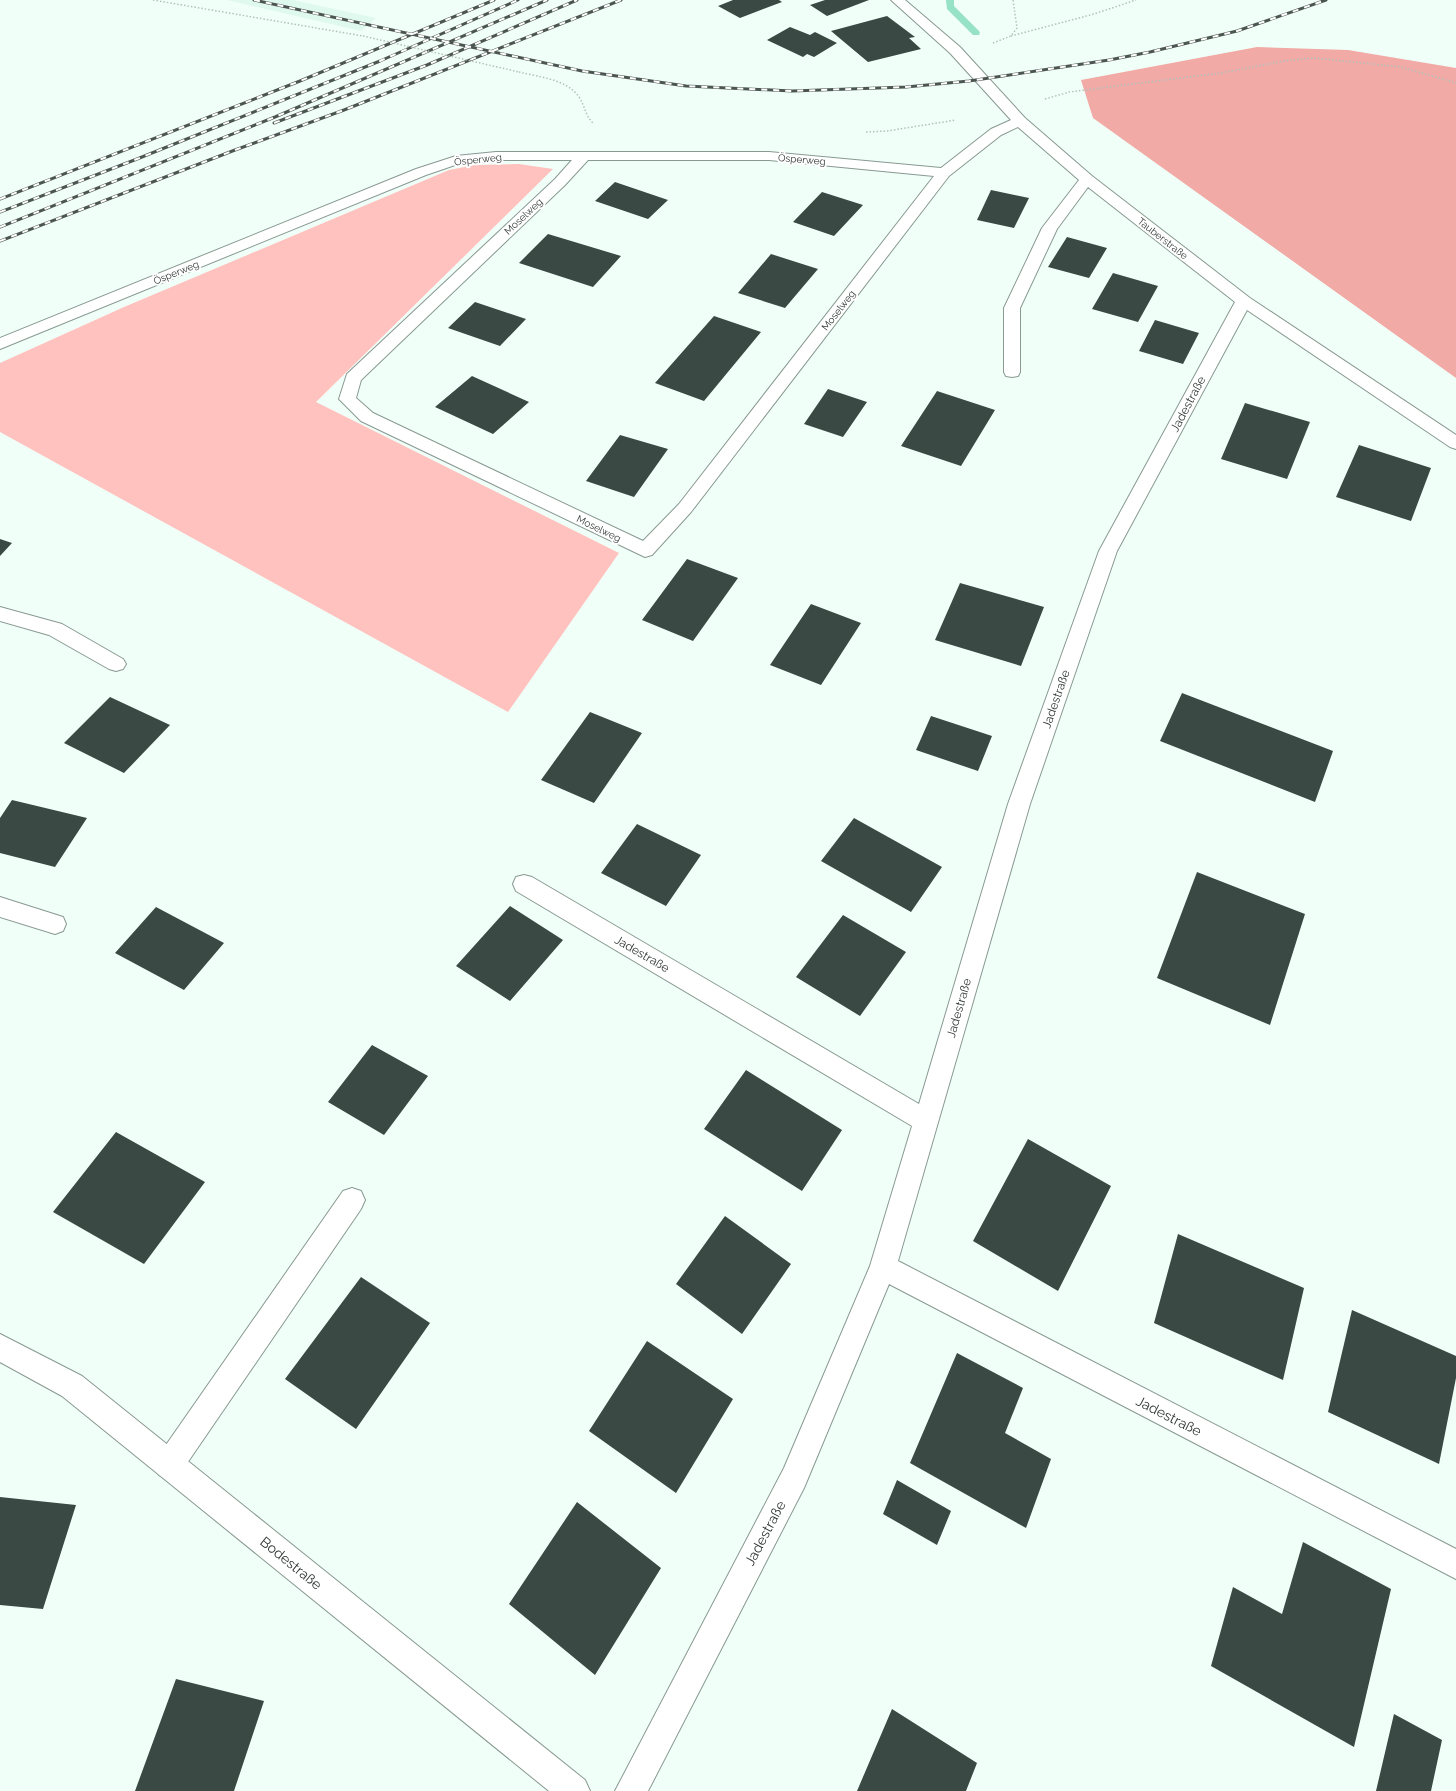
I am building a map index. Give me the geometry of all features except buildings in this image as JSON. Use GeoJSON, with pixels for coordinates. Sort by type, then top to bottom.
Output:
{"type":"FeatureCollection","features":[{"type":"Feature","properties":{"kind":"street","name":"Tauberstraße"},"geometry":{"type":"LineString","coordinates":[[897,0],[956,50],[1020,121],[1087,180],[1244,301],[1456,443]]}},
{"type":"Feature","properties":{"kind":"street","name":"Moselweg"},"geometry":{"type":"LineString","coordinates":[[584,156],[560,182],[353,378],[347,399],[367,417],[645,550],[685,508],[944,173],[996,132],[1020,121]]}},
{"type":"Feature","properties":{"kind":"street","name":"Ösperweg"},"geometry":{"type":"LineString","coordinates":[[0,344],[421,172],[456,160],[496,156],[769,156],[944,173]]}},
{"type":"Feature","properties":{"kind":"street"},"geometry":{"type":"LineString","coordinates":[[1012,372],[1012,308],[1050,228],[1087,180]]}},
{"type":"Feature","properties":{"kind":"street","name":"Jadestraße"},"geometry":{"type":"LineString","coordinates":[[631,1791],[794,1478],[883,1267],[1019,804],[1108,551],[1244,301]]}},
{"type":"Feature","properties":{"kind":"street"},"geometry":{"type":"LineString","coordinates":[[0,614],[55,629],[116,664]]}},
{"type":"Feature","properties":{"kind":"street","name":"Jadestraße"},"geometry":{"type":"LineString","coordinates":[[524,884],[926,1121]]}},
{"type":"Feature","properties":{"kind":"street"},"geometry":{"type":"LineString","coordinates":[[0,907],[54,924]]}},
{"type":"Feature","properties":{"kind":"street"},"geometry":{"type":"LineString","coordinates":[[169,1465],[352,1200]]}},
{"type":"Feature","properties":{"kind":"street","name":"Jadestraße"},"geometry":{"type":"LineString","coordinates":[[883,1267],[1456,1565]]}},
{"type":"Feature","properties":{"kind":"street","name":"Bodestraße"},"geometry":{"type":"LineString","coordinates":[[0,1347],[72,1386],[574,1791]]}},
{"type":"Feature","properties":{"kind":"path"},"geometry":{"type":"LineString","coordinates":[[153,0],[363,36],[519,72],[566,86],[579,96],[588,120],[599,126]]}},
{"type":"Feature","properties":{"kind":"path"},"geometry":{"type":"LineString","coordinates":[[1013,0],[1017,28]]}},
{"type":"Feature","properties":{"kind":"path"},"geometry":{"type":"LineString","coordinates":[[1011,36],[1094,14],[1136,0]]}},
{"type":"Feature","properties":{"kind":"path"},"geometry":{"type":"LineString","coordinates":[[863,132],[887,131],[939,123],[1010,109],[1070,92],[1221,73],[1289,60],[1315,58],[1401,67],[1456,83]]}},
{"type":"Feature","properties":{"kind":"shaded area"},"geometry":{"type":"Polygon","coordinates":[[[227,0],[293,0],[376,18],[361,31],[227,0]]]}},
{"type":"Feature","properties":{"kind":"shaded area"},"geometry":{"type":"Polygon","coordinates":[[[1257,47],[1348,50],[1456,68],[1456,378],[1093,118],[1081,80],[1257,47]]]}},
{"type":"Feature","properties":{"kind":"shaded area"},"geometry":{"type":"Polygon","coordinates":[[[519,164],[553,169],[316,402],[619,553],[508,712],[0,432],[0,363],[124,307],[449,170],[475,165],[519,164]]]}},
{"type":"Feature","properties":{"kind":"waterway"},"geometry":{"type":"LineString","coordinates":[[950,0],[950,7],[976,33]]}},
{"type":"Feature","properties":{"kind":"railway"},"geometry":{"type":"LineString","coordinates":[[254,0],[412,34]]}},
{"type":"Feature","properties":{"kind":"railway"},"geometry":{"type":"LineString","coordinates":[[412,34],[494,0]]}},
{"type":"Feature","properties":{"kind":"railway"},"geometry":{"type":"LineString","coordinates":[[431,38],[518,0]]}},
{"type":"Feature","properties":{"kind":"railway"},"geometry":{"type":"LineString","coordinates":[[449,42],[547,0]]}},
{"type":"Feature","properties":{"kind":"railway"},"geometry":{"type":"LineString","coordinates":[[469,47],[577,0]]}},
{"type":"Feature","properties":{"kind":"railway"},"geometry":{"type":"LineString","coordinates":[[492,51],[621,0]]}},
{"type":"Feature","properties":{"kind":"railway"},"geometry":{"type":"LineString","coordinates":[[492,51],[582,71],[686,86],[792,91],[906,87],[969,81],[1109,60],[1150,52],[1237,31],[1326,0]]}},
{"type":"Feature","properties":{"kind":"railway"},"geometry":{"type":"LineString","coordinates":[[0,199],[300,81],[412,34]]}},
{"type":"Feature","properties":{"kind":"railway"},"geometry":{"type":"LineString","coordinates":[[412,34],[431,38]]}},
{"type":"Feature","properties":{"kind":"railway"},"geometry":{"type":"LineString","coordinates":[[0,212],[137,159],[380,61],[431,38]]}},
{"type":"Feature","properties":{"kind":"railway"},"geometry":{"type":"LineString","coordinates":[[431,38],[449,42]]}},
{"type":"Feature","properties":{"kind":"railway"},"geometry":{"type":"LineString","coordinates":[[0,227],[275,117],[449,42]]}},
{"type":"Feature","properties":{"kind":"railway"},"geometry":{"type":"LineString","coordinates":[[449,42],[469,47]]}},
{"type":"Feature","properties":{"kind":"railway"},"geometry":{"type":"LineString","coordinates":[[274,123],[427,65],[469,47]]}},
{"type":"Feature","properties":{"kind":"railway"},"geometry":{"type":"LineString","coordinates":[[469,47],[492,51]]}},
{"type":"Feature","properties":{"kind":"railway"},"geometry":{"type":"LineString","coordinates":[[0,241],[235,150],[344,110],[492,51]]}}]}
